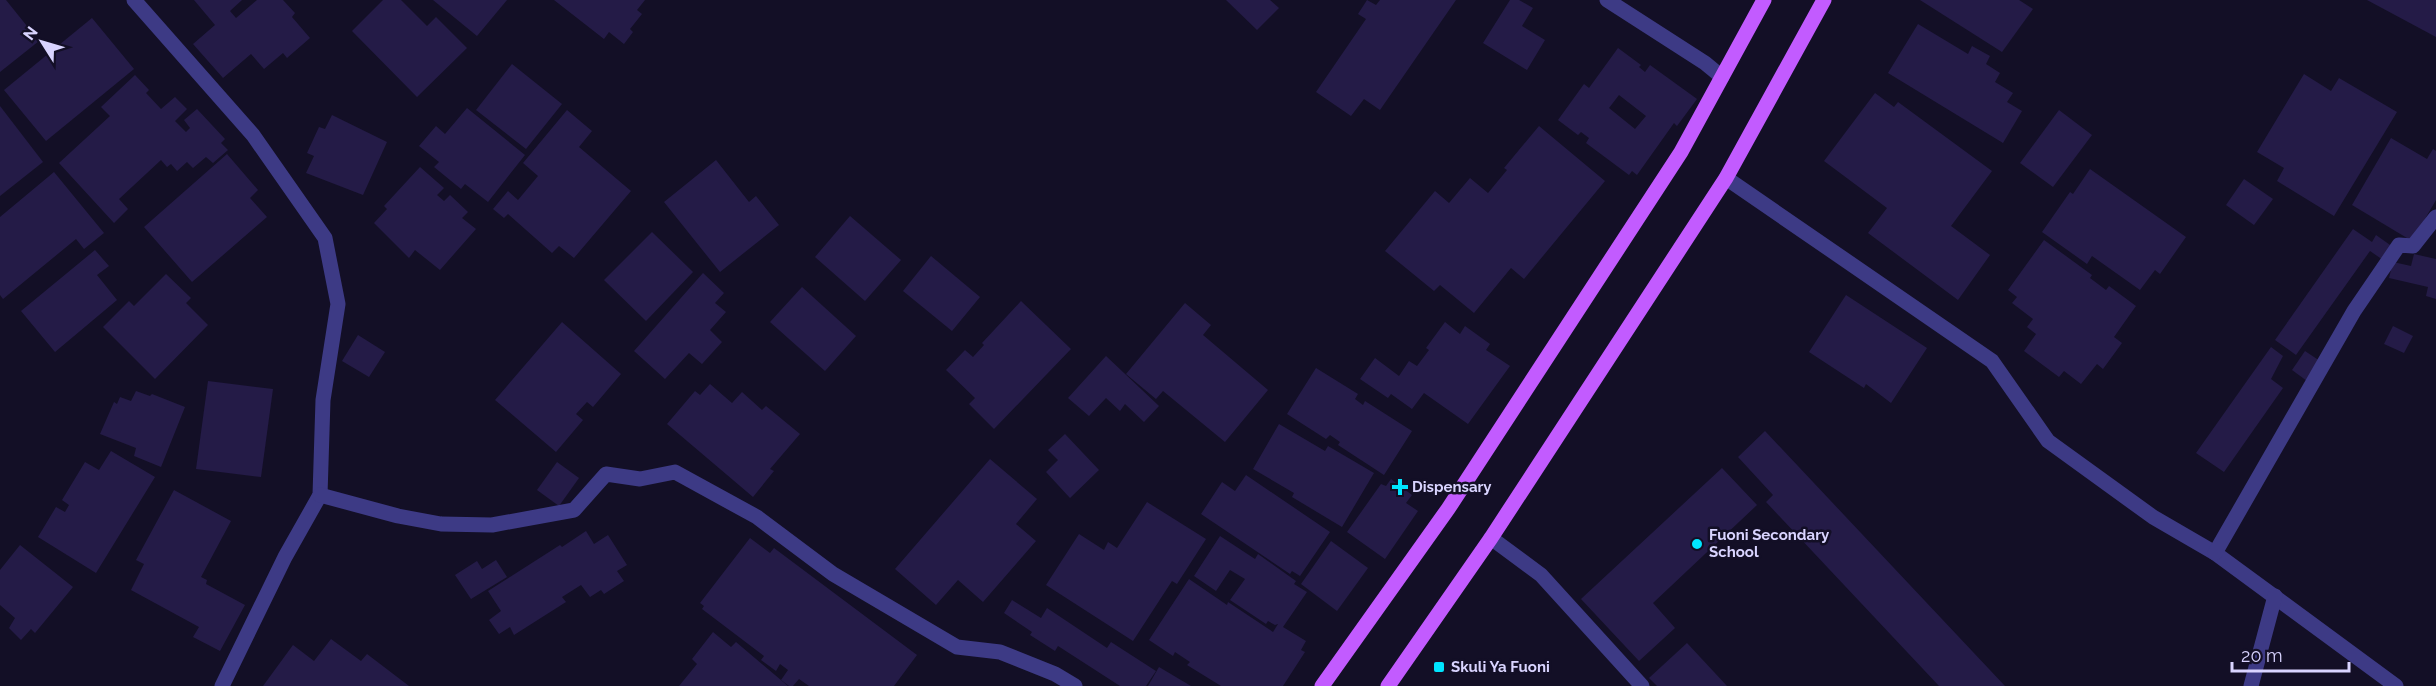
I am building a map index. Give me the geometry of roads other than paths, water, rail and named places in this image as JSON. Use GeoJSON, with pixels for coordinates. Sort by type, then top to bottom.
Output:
{"type":"FeatureCollection","features":[{"type":"Feature","properties":{"kind":"main road"},"geometry":{"type":"LineString","coordinates":[[1322,686],[1461,489],[1681,152],[1764,0]]}},
{"type":"Feature","properties":{"kind":"main road"},"geometry":{"type":"LineString","coordinates":[[1389,686],[1491,538],[1726,178],[1824,0]]}},
{"type":"Feature","properties":{"kind":"street"},"geometry":{"type":"LineString","coordinates":[[134,0],[253,135],[325,238],[338,304],[323,400],[320,495],[285,557],[222,686]]}},
{"type":"Feature","properties":{"kind":"street"},"geometry":{"type":"LineString","coordinates":[[1607,0],[1706,63],[1722,77]]}},
{"type":"Feature","properties":{"kind":"street"},"geometry":{"type":"LineString","coordinates":[[1726,178],[1992,361],[2048,441],[2153,517],[2215,553],[2396,686]]}},
{"type":"Feature","properties":{"kind":"street"},"geometry":{"type":"LineString","coordinates":[[2215,553],[2354,311],[2399,245],[2412,246],[2436,217]]}},
{"type":"Feature","properties":{"kind":"street"},"geometry":{"type":"LineString","coordinates":[[320,495],[398,516],[441,524],[492,525],[573,510],[606,474],[640,479],[675,472],[757,517],[833,574],[957,647],[1000,652],[1055,674],[1075,686]]}},
{"type":"Feature","properties":{"kind":"street"},"geometry":{"type":"LineString","coordinates":[[1491,538],[1541,575],[1642,686]]}},
{"type":"Feature","properties":{"kind":"street"},"geometry":{"type":"LineString","coordinates":[[2251,686],[2275,596]]}},
{"type":"Feature","properties":{"kind":"place","name":"Dispensary"},"geometry":{"type":"Point","coordinates":[1400,487]}},
{"type":"Feature","properties":{"kind":"place","name":"Fuoni Secondary School"},"geometry":{"type":"Point","coordinates":[1697,544]}},
{"type":"Feature","properties":{"kind":"place","name":"Skuli Ya Fuoni"},"geometry":{"type":"Point","coordinates":[1439,667]}}]}
